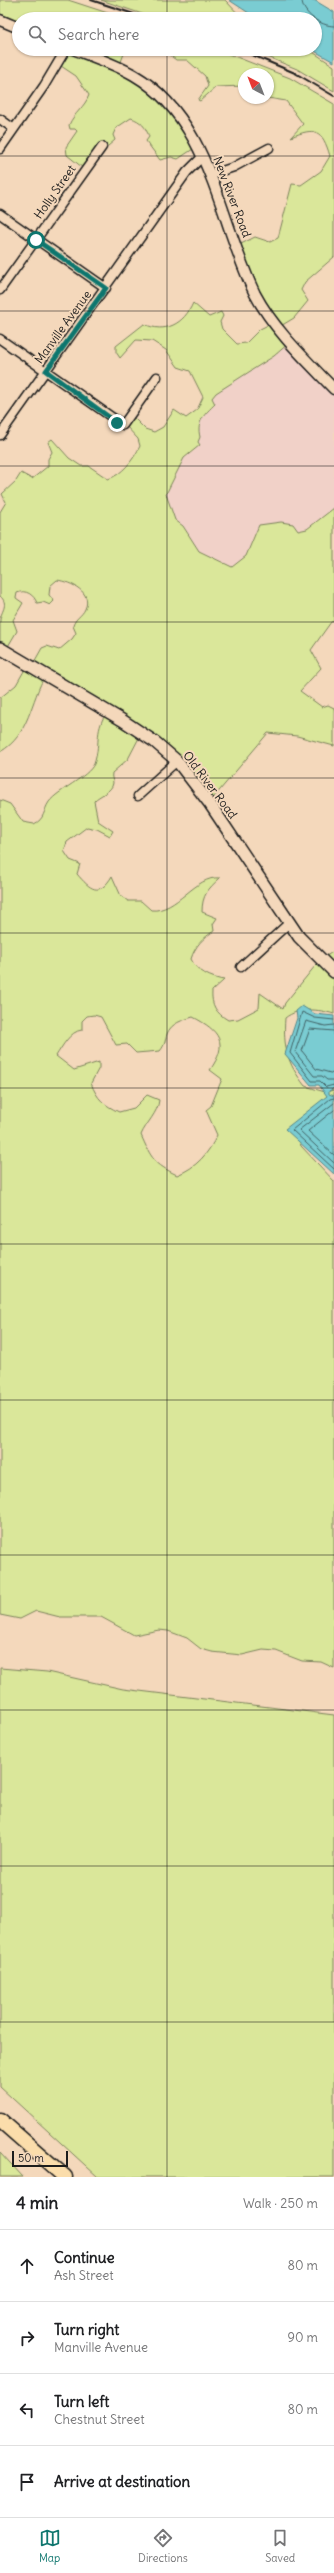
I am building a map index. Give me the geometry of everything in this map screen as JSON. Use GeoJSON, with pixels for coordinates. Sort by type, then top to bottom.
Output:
{"type":"FeatureCollection","features":[{"type":"Feature","properties":{"kind":"highway"},"geometry":{"type":"LineString","coordinates":[[0,2120],[65,2177]]}},
{"type":"Feature","properties":{"kind":"main road","name":"Old River Road"},"geometry":{"type":"LineString","coordinates":[[0,648],[122,720],[155,742],[177,761],[206,799],[289,923],[310,950],[334,972]]}},
{"type":"Feature","properties":{"kind":"street"},"geometry":{"type":"LineString","coordinates":[[0,20],[12,25]]}},
{"type":"Feature","properties":{"kind":"street"},"geometry":{"type":"LineString","coordinates":[[0,149],[61,56]]}},
{"type":"Feature","properties":{"kind":"street","name":"New River Road"},"geometry":{"type":"LineString","coordinates":[[90,56],[135,75],[156,91],[173,108],[202,157],[210,175],[255,293],[271,318],[288,340],[334,389]]}},
{"type":"Feature","properties":{"kind":"street"},"geometry":{"type":"LineString","coordinates":[[0,119],[14,129]]}},
{"type":"Feature","properties":{"kind":"street","name":"Holly Street"},"geometry":{"type":"LineString","coordinates":[[0,290],[102,147]]}},
{"type":"Feature","properties":{"kind":"street"},"geometry":{"type":"LineString","coordinates":[[210,175],[234,167],[269,148]]}},
{"type":"Feature","properties":{"kind":"street","name":"Manville Avenue"},"geometry":{"type":"LineString","coordinates":[[1,433],[106,288],[187,172],[202,157]]}},
{"type":"Feature","properties":{"kind":"street"},"geometry":{"type":"LineString","coordinates":[[0,214],[106,288]]}},
{"type":"Feature","properties":{"kind":"street"},"geometry":{"type":"LineString","coordinates":[[0,339],[123,425],[157,377]]}},
{"type":"Feature","properties":{"kind":"street"},"geometry":{"type":"LineString","coordinates":[[138,796],[177,761]]}},
{"type":"Feature","properties":{"kind":"street"},"geometry":{"type":"LineString","coordinates":[[241,967],[289,923]]}},
{"type":"Feature","properties":{"kind":"shaded area"},"geometry":{"type":"Polygon","coordinates":[[[287,344],[334,395],[334,508],[307,529],[254,534],[246,556],[232,567],[198,550],[183,526],[175,520],[166,494],[184,458],[194,451],[200,437],[199,430],[201,418],[215,404],[212,398],[216,393],[274,356],[287,344]]]}},
{"type":"Feature","properties":{"kind":"green space"},"geometry":{"type":"Polygon","coordinates":[[[0,0],[68,0],[105,12],[12,12],[12,26],[0,21],[0,0]]]}},
{"type":"Feature","properties":{"kind":"green space"},"geometry":{"type":"Polygon","coordinates":[[[101,0],[225,0],[236,12],[136,12],[101,0]]]}},
{"type":"Feature","properties":{"kind":"green space"},"geometry":{"type":"Polygon","coordinates":[[[65,56],[123,56],[119,67],[156,93],[196,147],[178,159],[171,157],[160,160],[146,141],[149,137],[145,127],[138,121],[131,118],[116,128],[113,135],[115,140],[100,153],[88,172],[67,155],[66,147],[77,131],[75,129],[70,129],[69,125],[89,95],[76,76],[61,66],[65,56]]]}},
{"type":"Feature","properties":{"kind":"green space"},"geometry":{"type":"Polygon","coordinates":[[[171,56],[234,56],[264,68],[238,68],[238,86],[216,87],[200,101],[198,100],[208,86],[205,76],[187,60],[176,60],[171,56]]]}},
{"type":"Feature","properties":{"kind":"green space"},"geometry":{"type":"Polygon","coordinates":[[[265,56],[319,56],[334,66],[334,91],[297,69],[265,56]]]}},
{"type":"Feature","properties":{"kind":"green space"},"geometry":{"type":"Polygon","coordinates":[[[274,72],[290,78],[334,104],[334,257],[305,282],[301,290],[308,301],[294,318],[279,327],[289,343],[274,356],[216,393],[212,398],[215,404],[200,422],[200,437],[198,442],[200,445],[184,458],[166,494],[175,520],[183,526],[199,551],[232,567],[246,556],[259,525],[281,522],[293,524],[298,531],[307,529],[334,508],[334,621],[331,622],[311,650],[321,668],[300,691],[322,707],[328,705],[334,708],[334,746],[297,736],[268,733],[209,803],[183,769],[141,734],[128,759],[112,773],[113,783],[110,789],[94,801],[98,821],[113,831],[110,836],[97,829],[87,827],[67,842],[64,851],[70,860],[80,864],[77,874],[90,887],[99,889],[103,887],[112,876],[121,896],[128,901],[141,901],[151,910],[169,906],[202,882],[220,878],[206,893],[202,906],[202,912],[217,918],[213,924],[214,931],[206,936],[200,943],[191,959],[196,967],[204,973],[214,978],[224,980],[212,991],[212,1000],[217,1011],[228,1020],[238,1019],[259,1008],[260,993],[283,1009],[285,1003],[320,960],[334,951],[334,1014],[309,1010],[290,1014],[285,1018],[285,1038],[290,1062],[305,1086],[325,1092],[334,1090],[334,1101],[294,1126],[301,1146],[334,1181],[334,1668],[321,1662],[302,1661],[276,1651],[263,1650],[242,1655],[212,1652],[201,1649],[187,1638],[168,1631],[159,1630],[134,1635],[101,1617],[60,1617],[36,1611],[20,1619],[0,1615],[0,800],[10,804],[23,822],[34,824],[38,822],[53,797],[91,769],[96,757],[100,727],[106,713],[46,674],[24,727],[10,745],[0,752],[0,698],[16,685],[28,664],[33,664],[42,648],[47,646],[59,650],[72,639],[76,633],[73,626],[74,623],[84,611],[87,603],[86,598],[79,589],[68,583],[57,580],[50,586],[49,595],[54,601],[50,605],[43,602],[37,603],[32,595],[26,592],[17,593],[16,598],[23,603],[13,620],[17,631],[7,648],[0,648],[0,619],[4,602],[0,596],[0,512],[6,502],[2,494],[16,481],[21,473],[32,479],[48,466],[48,459],[52,452],[48,442],[52,439],[69,458],[81,466],[89,466],[108,479],[118,474],[127,466],[140,446],[138,439],[125,425],[133,417],[145,429],[154,432],[163,427],[174,410],[186,418],[197,410],[203,397],[190,371],[178,367],[166,350],[152,341],[136,340],[120,358],[116,352],[116,346],[144,324],[159,328],[173,325],[184,317],[193,303],[209,317],[221,312],[223,316],[220,322],[222,329],[237,344],[246,343],[260,329],[274,322],[257,293],[239,245],[255,237],[270,242],[278,238],[292,184],[301,185],[321,171],[330,156],[324,140],[320,135],[312,131],[291,137],[303,124],[286,101],[274,99],[274,72]],[[94,1015],[87,1016],[82,1021],[82,1030],[70,1036],[56,1056],[74,1070],[99,1062],[99,1068],[91,1083],[102,1101],[109,1107],[119,1112],[134,1108],[147,1095],[159,1100],[154,1114],[141,1135],[154,1160],[177,1175],[196,1164],[206,1154],[217,1135],[206,1110],[211,1106],[222,1079],[210,1070],[216,1061],[219,1052],[219,1039],[210,1027],[193,1017],[178,1022],[171,1027],[160,1051],[136,1053],[127,1044],[116,1045],[101,1017],[94,1015]]]}},
{"type":"Feature","properties":{"kind":"green space"},"geometry":{"type":"Polygon","coordinates":[[[0,1668],[47,1672],[123,1689],[334,1715],[334,2177],[98,2177],[0,2087],[0,1668]]]}},
{"type":"Feature","properties":{"kind":"green space"},"geometry":{"type":"Polygon","coordinates":[[[0,2152],[23,2177],[0,2177],[0,2152]]]}},
{"type":"Feature","properties":{"kind":"water"},"geometry":{"type":"Polygon","coordinates":[[[229,0],[314,0],[334,12],[334,62],[322,55],[322,12],[247,12],[229,0]]]}},
{"type":"Feature","properties":{"kind":"water"},"geometry":{"type":"Polygon","coordinates":[[[302,1006],[315,1014],[334,1016],[334,1088],[329,1091],[329,1094],[334,1096],[334,1174],[285,1129],[327,1096],[319,1085],[311,1085],[285,1054],[297,1018],[296,1011],[302,1006]]]}},
{"type":"Feature","properties":{"kind":"railway"},"geometry":{"type":"LineString","coordinates":[[91,0],[128,12]]}},
{"type":"Feature","properties":{"kind":"railway"},"geometry":{"type":"LineString","coordinates":[[255,56],[295,73],[334,96]]}},
{"type":"Feature","properties":{"kind":"route"},"geometry":{"type":"LineString","coordinates":[[36,240],[106,288],[46,371],[117,423]]}}]}
